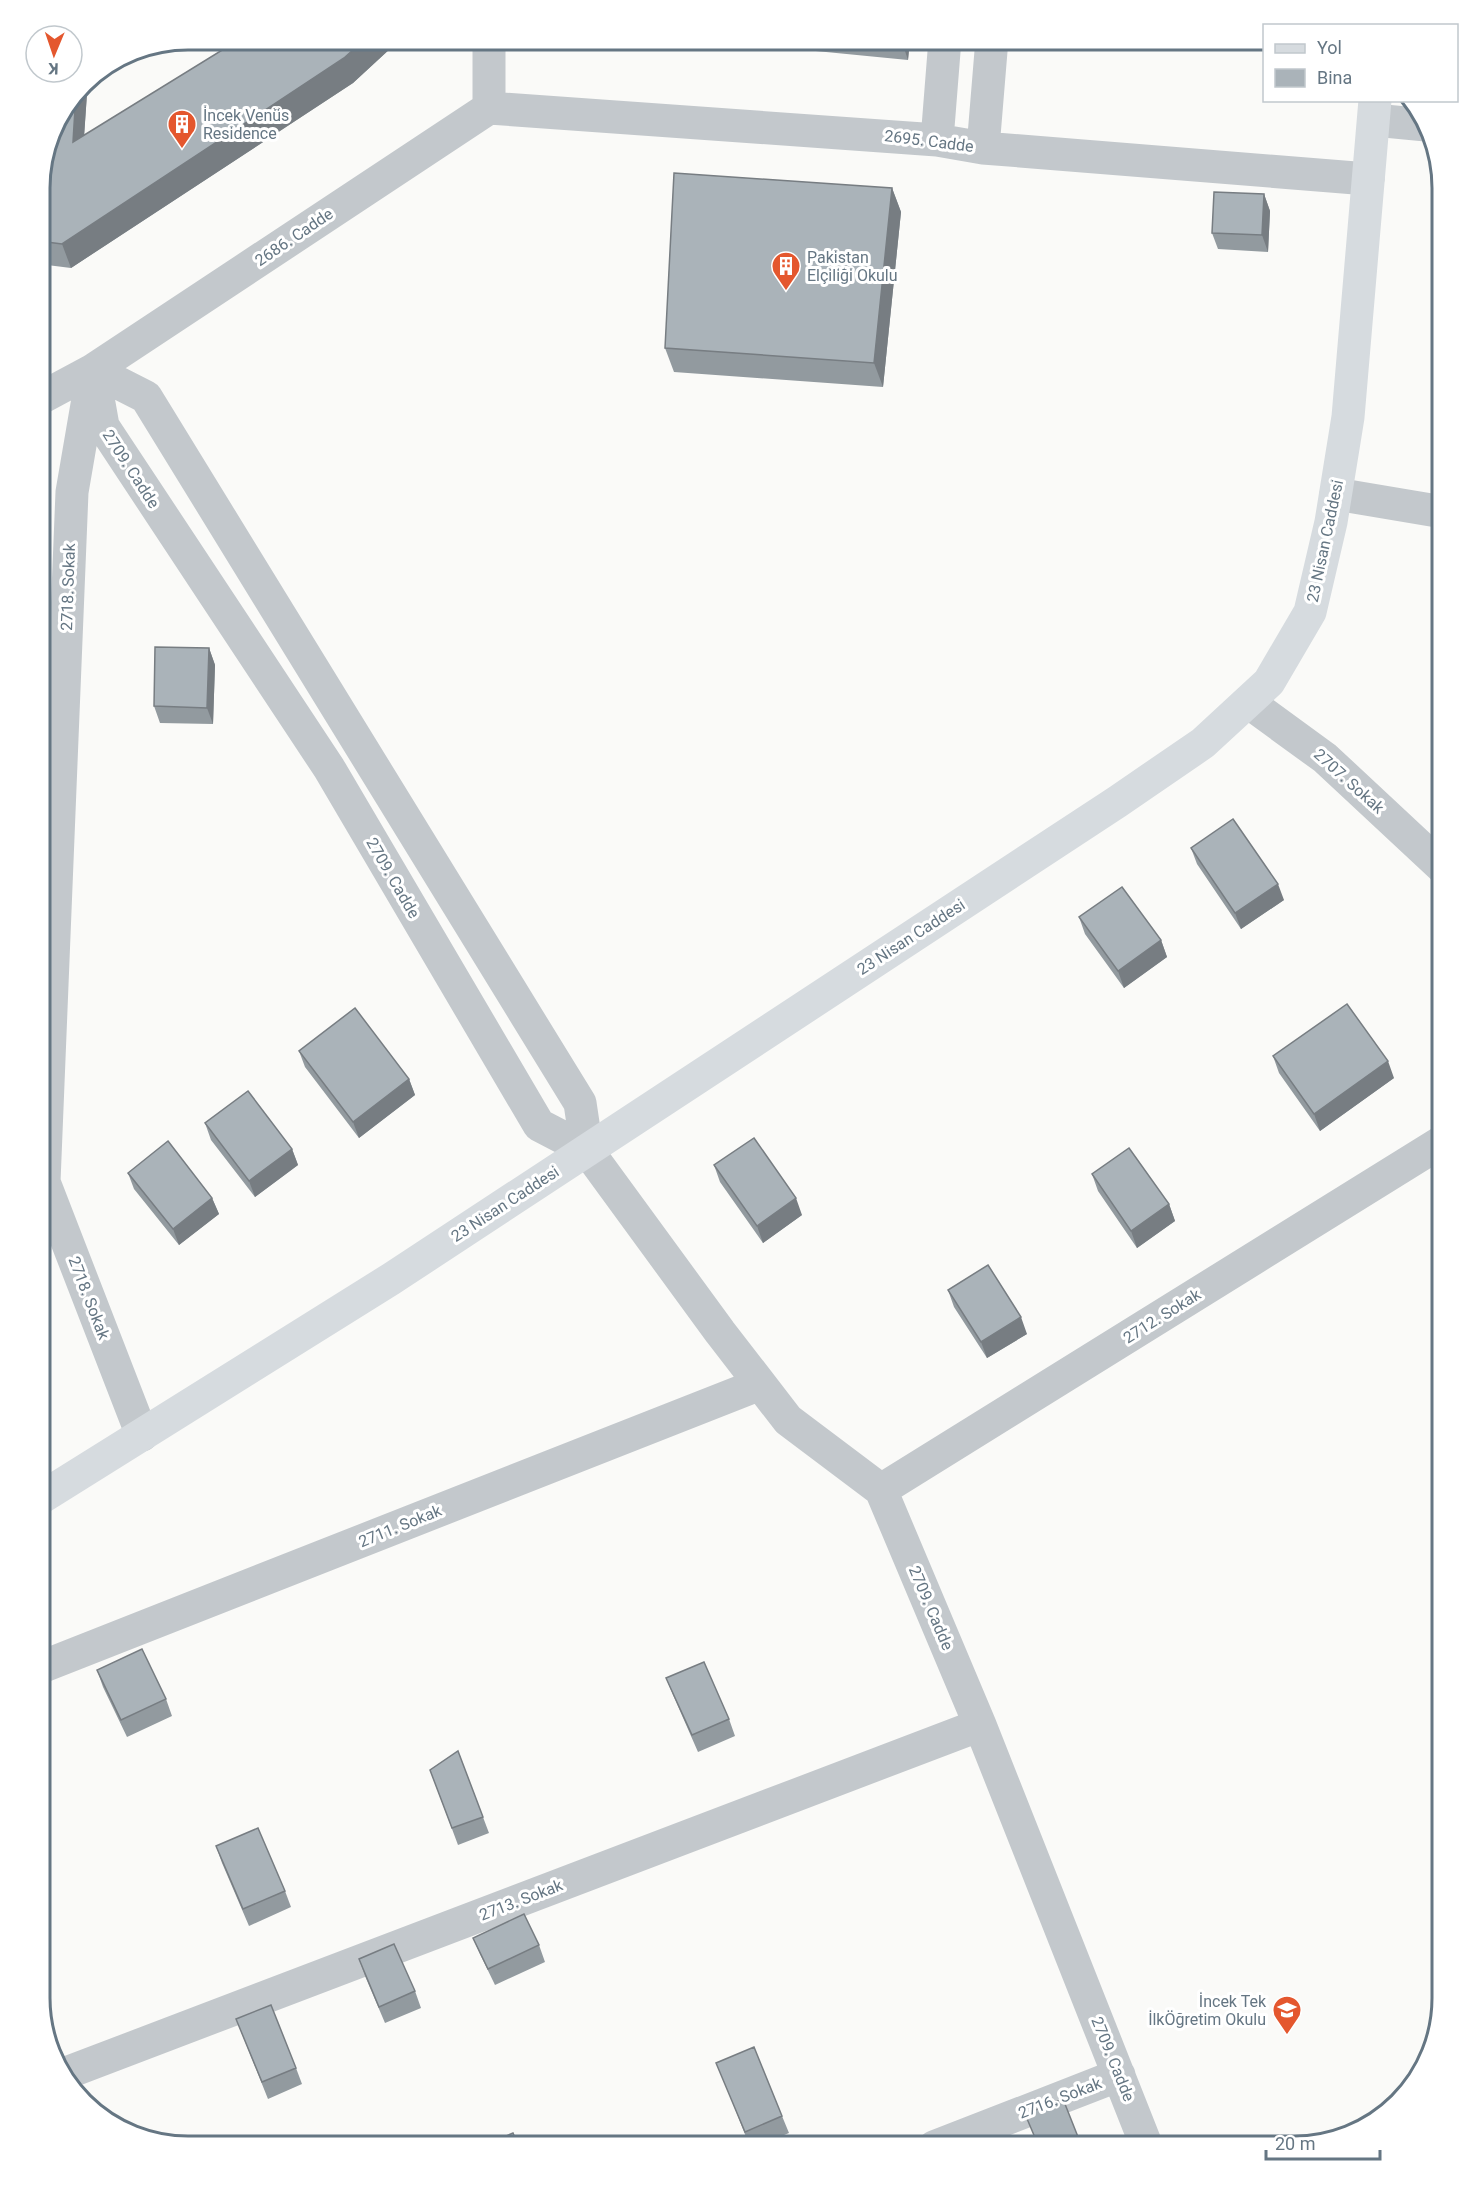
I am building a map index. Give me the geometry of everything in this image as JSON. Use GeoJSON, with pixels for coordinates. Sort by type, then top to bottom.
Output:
{"type":"FeatureCollection","features":[{"type":"Feature","properties":{"kind":"main road","name":"23 Nisan Caddesi"},"geometry":{"type":"LineString","coordinates":[[50,1492],[391,1279],[1117,802],[1203,743],[1269,682],[1310,612],[1331,522],[1348,417],[1374,110]]}},
{"type":"Feature","properties":{"kind":"street"},"geometry":{"type":"LineString","coordinates":[[489,50],[489,108]]}},
{"type":"Feature","properties":{"kind":"street"},"geometry":{"type":"LineString","coordinates":[[937,140],[944,50]]}},
{"type":"Feature","properties":{"kind":"street"},"geometry":{"type":"LineString","coordinates":[[983,148],[991,50]]}},
{"type":"Feature","properties":{"kind":"street","name":"2695. Cadde"},"geometry":{"type":"LineString","coordinates":[[489,108],[937,140],[983,148],[1368,179]]}},
{"type":"Feature","properties":{"kind":"street","name":"2686. Cadde"},"geometry":{"type":"LineString","coordinates":[[50,393],[93,370],[489,108]]}},
{"type":"Feature","properties":{"kind":"street"},"geometry":{"type":"LineString","coordinates":[[1374,110],[1415,122]]}},
{"type":"Feature","properties":{"kind":"street","name":"2709. Cadde"},"geometry":{"type":"LineString","coordinates":[[93,370],[103,426],[329,768],[539,1125],[587,1150],[788,1420],[881,1490],[980,1725],[1143,2136]]}},
{"type":"Feature","properties":{"kind":"street","name":"2709. Cadde"},"geometry":{"type":"LineString","coordinates":[[93,370],[146,398],[580,1103],[587,1150]]}},
{"type":"Feature","properties":{"kind":"street","name":"2718. Sokak"},"geometry":{"type":"LineString","coordinates":[[50,999],[72,492],[93,370]]}},
{"type":"Feature","properties":{"kind":"street"},"geometry":{"type":"LineString","coordinates":[[1336,494],[1432,510]]}},
{"type":"Feature","properties":{"kind":"street","name":"2707. Sokak"},"geometry":{"type":"LineString","coordinates":[[1248,702],[1325,758],[1432,858]]}},
{"type":"Feature","properties":{"kind":"street","name":"2712. Sokak"},"geometry":{"type":"LineString","coordinates":[[881,1490],[1432,1148]]}},
{"type":"Feature","properties":{"kind":"street","name":"2718. Sokak"},"geometry":{"type":"LineString","coordinates":[[50,1204],[141,1435]]}},
{"type":"Feature","properties":{"kind":"street","name":"2711. Sokak"},"geometry":{"type":"LineString","coordinates":[[50,1664],[760,1384]]}},
{"type":"Feature","properties":{"kind":"street","name":"2713. Sokak"},"geometry":{"type":"LineString","coordinates":[[71,2072],[980,1725]]}},
{"type":"Feature","properties":{"kind":"street","name":"2716. Sokak"},"geometry":{"type":"LineString","coordinates":[[962,2136],[1119,2075]]}},
{"type":"Feature","properties":{"kind":"building"},"geometry":{"type":"Polygon","coordinates":[[[222,50],[353,50],[62,244],[50,242],[50,179],[54,152],[60,135],[75,108],[73,142],[222,50]]]}},
{"type":"Feature","properties":{"kind":"building","name":"Pakistan Elçiliği Okulu"},"geometry":{"type":"Polygon","coordinates":[[[674,173],[892,188],[874,363],[665,348],[674,173]]]}},
{"type":"Feature","properties":{"kind":"building"},"geometry":{"type":"Polygon","coordinates":[[[1214,192],[1264,194],[1262,235],[1212,233],[1214,192]]]}},
{"type":"Feature","properties":{"kind":"building"},"geometry":{"type":"Polygon","coordinates":[[[155,647],[209,648],[207,708],[154,706],[155,647]]]}},
{"type":"Feature","properties":{"kind":"building"},"geometry":{"type":"Polygon","coordinates":[[[1233,819],[1278,884],[1235,913],[1191,848],[1233,819]]]}},
{"type":"Feature","properties":{"kind":"building"},"geometry":{"type":"Polygon","coordinates":[[[1122,887],[1161,940],[1118,971],[1079,917],[1122,887]]]}},
{"type":"Feature","properties":{"kind":"building"},"geometry":{"type":"Polygon","coordinates":[[[1347,1004],[1388,1061],[1314,1114],[1273,1056],[1347,1004]]]}},
{"type":"Feature","properties":{"kind":"building"},"geometry":{"type":"Polygon","coordinates":[[[355,1008],[409,1079],[353,1122],[299,1051],[355,1008]]]}},
{"type":"Feature","properties":{"kind":"building"},"geometry":{"type":"Polygon","coordinates":[[[248,1091],[292,1149],[249,1181],[205,1123],[248,1091]]]}},
{"type":"Feature","properties":{"kind":"building"},"geometry":{"type":"Polygon","coordinates":[[[754,1138],[796,1198],[757,1226],[714,1165],[754,1138]]]}},
{"type":"Feature","properties":{"kind":"building"},"geometry":{"type":"Polygon","coordinates":[[[168,1141],[212,1198],[173,1229],[128,1173],[168,1141]]]}},
{"type":"Feature","properties":{"kind":"building"},"geometry":{"type":"Polygon","coordinates":[[[1129,1148],[1169,1204],[1131,1231],[1092,1174],[1129,1148]]]}},
{"type":"Feature","properties":{"kind":"building"},"geometry":{"type":"Polygon","coordinates":[[[988,1265],[1021,1317],[981,1342],[948,1290],[988,1265]]]}},
{"type":"Feature","properties":{"kind":"building"},"geometry":{"type":"Polygon","coordinates":[[[142,1649],[166,1699],[121,1720],[97,1670],[142,1649]]]}},
{"type":"Feature","properties":{"kind":"building"},"geometry":{"type":"Polygon","coordinates":[[[704,1662],[729,1719],[692,1735],[666,1678],[704,1662]]]}},
{"type":"Feature","properties":{"kind":"building"},"geometry":{"type":"Polygon","coordinates":[[[458,1751],[483,1817],[452,1828],[430,1770],[458,1751]]]}},
{"type":"Feature","properties":{"kind":"building"},"geometry":{"type":"Polygon","coordinates":[[[258,1828],[285,1891],[243,1909],[216,1846],[258,1828]]]}},
{"type":"Feature","properties":{"kind":"building"},"geometry":{"type":"Polygon","coordinates":[[[524,1914],[539,1945],[488,1969],[473,1938],[524,1914]]]}},
{"type":"Feature","properties":{"kind":"building"},"geometry":{"type":"Polygon","coordinates":[[[394,1944],[415,1991],[379,2007],[359,1959],[394,1944]]]}},
{"type":"Feature","properties":{"kind":"building"},"geometry":{"type":"Polygon","coordinates":[[[271,2005],[296,2068],[262,2082],[236,2019],[271,2005]]]}},
{"type":"Feature","properties":{"kind":"building"},"geometry":{"type":"Polygon","coordinates":[[[754,2047],[782,2116],[745,2132],[716,2063],[754,2047]]]}},
{"type":"Feature","properties":{"kind":"building"},"geometry":{"type":"Polygon","coordinates":[[[1063,2099],[1078,2136],[1034,2136],[1025,2114],[1063,2099]]]}},
{"type":"Feature","properties":{"kind":"place","name":"İncek Venüs Residence"},"geometry":{"type":"Point","coordinates":[182,150]}},
{"type":"Feature","properties":{"kind":"place","name":"Pakistan Elçiliği Okulu"},"geometry":{"type":"Point","coordinates":[786,292]}},
{"type":"Feature","properties":{"kind":"place","name":"İncek Tek İlkÖğretim Okulu"},"geometry":{"type":"Point","coordinates":[1287,2036]}}]}
